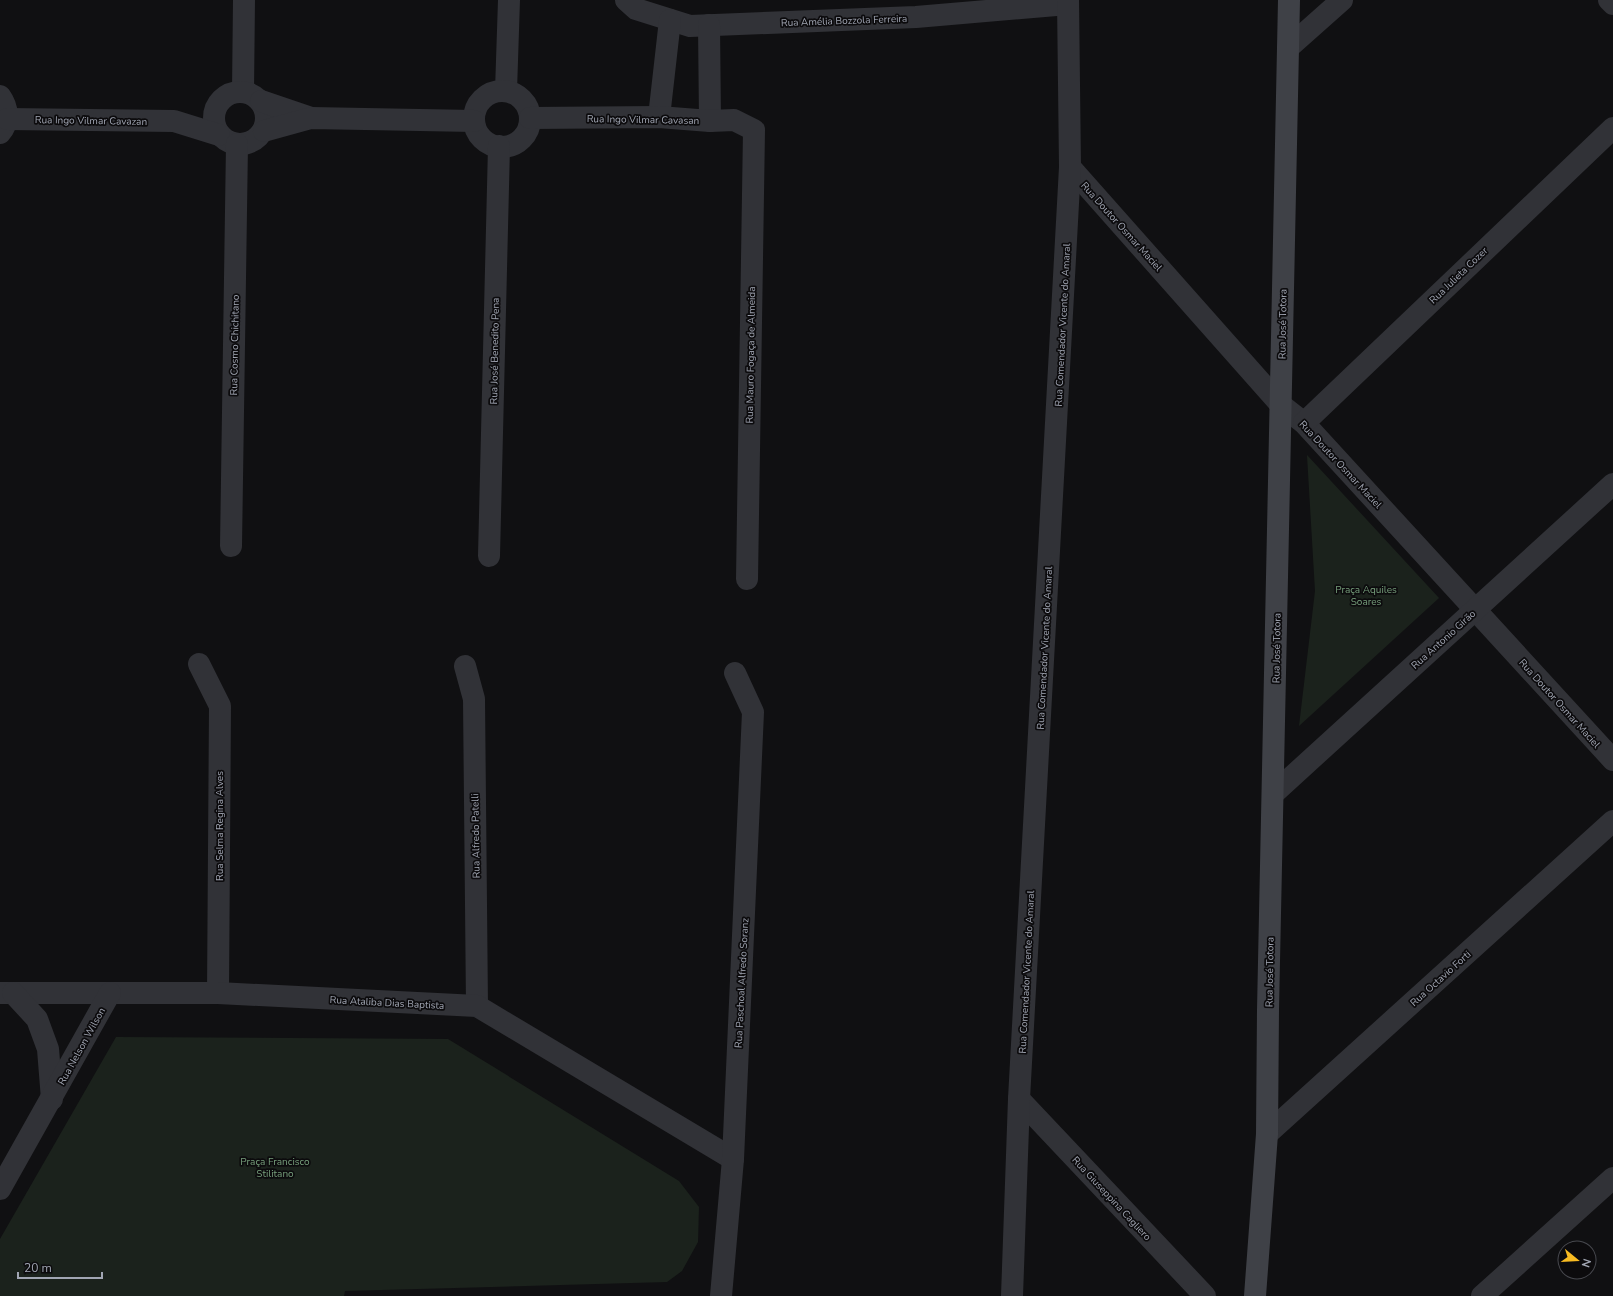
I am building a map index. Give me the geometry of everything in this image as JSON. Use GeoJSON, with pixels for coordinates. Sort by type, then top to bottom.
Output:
{"type":"FeatureCollection","features":[{"type":"Feature","properties":{"kind":"main road","name":"Rua José Totora"},"geometry":{"type":"LineString","coordinates":[[1255,1296],[1267,1134],[1289,0]]}},
{"type":"Feature","properties":{"kind":"street"},"geometry":{"type":"LineString","coordinates":[[174,121],[228,140],[248,144],[257,139],[264,131],[266,110],[252,96],[244,0]]}},
{"type":"Feature","properties":{"kind":"street"},"geometry":{"type":"LineString","coordinates":[[506,91],[509,0]]}},
{"type":"Feature","properties":{"kind":"street","name":"Rua Amélia Bozzola Ferreira"},"geometry":{"type":"LineString","coordinates":[[626,0],[636,9],[690,26],[916,17],[1068,2]]}},
{"type":"Feature","properties":{"kind":"street"},"geometry":{"type":"LineString","coordinates":[[1288,48],[1342,0]]}},
{"type":"Feature","properties":{"kind":"street"},"geometry":{"type":"LineString","coordinates":[[1610,0],[1613,4]]}},
{"type":"Feature","properties":{"kind":"street","name":"Rua Comendador Vicente do Amaral"},"geometry":{"type":"LineString","coordinates":[[1012,1296],[1019,1099],[1070,167],[1068,2]]}},
{"type":"Feature","properties":{"kind":"street"},"geometry":{"type":"LineString","coordinates":[[658,117],[670,20]]}},
{"type":"Feature","properties":{"kind":"street"},"geometry":{"type":"LineString","coordinates":[[709,25],[710,121]]}},
{"type":"Feature","properties":{"kind":"street"},"geometry":{"type":"LineString","coordinates":[[506,91],[522,99],[527,106],[530,118],[526,133],[521,139],[515,144],[498,146],[490,144],[482,138],[474,121],[475,112],[483,98],[490,94],[506,91]]}},
{"type":"Feature","properties":{"kind":"street"},"geometry":{"type":"LineString","coordinates":[[174,121],[216,105],[223,97],[232,92],[252,96],[311,118]]}},
{"type":"Feature","properties":{"kind":"street"},"geometry":{"type":"LineString","coordinates":[[0,96],[6,107],[4,126]]}},
{"type":"Feature","properties":{"kind":"street"},"geometry":{"type":"LineString","coordinates":[[216,105],[214,126],[228,140]]}},
{"type":"Feature","properties":{"kind":"street","name":"Rua Ingo Vilmar Cavasan"},"geometry":{"type":"LineString","coordinates":[[530,118],[658,117],[710,121],[734,120],[754,130]]}},
{"type":"Feature","properties":{"kind":"street"},"geometry":{"type":"LineString","coordinates":[[264,131],[311,118],[474,121]]}},
{"type":"Feature","properties":{"kind":"street","name":"Rua Ingo Vilmar Cavazan"},"geometry":{"type":"LineString","coordinates":[[4,126],[174,121]]}},
{"type":"Feature","properties":{"kind":"street","name":"Rua Julieta Cozer"},"geometry":{"type":"LineString","coordinates":[[1304,423],[1613,128]]}},
{"type":"Feature","properties":{"kind":"street","name":"Rua Mauro Fogaça de Almeida"},"geometry":{"type":"LineString","coordinates":[[747,579],[754,130]]}},
{"type":"Feature","properties":{"kind":"street","name":"Rua Cosmo Chichitano"},"geometry":{"type":"LineString","coordinates":[[228,140],[231,546]]}},
{"type":"Feature","properties":{"kind":"street","name":"Rua José Benedito Pena"},"geometry":{"type":"LineString","coordinates":[[489,556],[498,146]]}},
{"type":"Feature","properties":{"kind":"street","name":"Rua Doutor Osmar Maciel"},"geometry":{"type":"LineString","coordinates":[[1070,167],[1281,405],[1304,423],[1613,760]]}},
{"type":"Feature","properties":{"kind":"street","name":"Rua Antonio Girão"},"geometry":{"type":"LineString","coordinates":[[1274,793],[1613,484]]}},
{"type":"Feature","properties":{"kind":"street","name":"Rua Selma Regina Alves"},"geometry":{"type":"LineString","coordinates":[[199,664],[220,706],[218,993]]}},
{"type":"Feature","properties":{"kind":"street","name":"Rua Alfredo Patelli"},"geometry":{"type":"LineString","coordinates":[[465,666],[474,699],[477,1006]]}},
{"type":"Feature","properties":{"kind":"street","name":"Rua Paschoal Alfredo Soranz"},"geometry":{"type":"LineString","coordinates":[[721,1296],[733,1159],[753,712],[735,673]]}},
{"type":"Feature","properties":{"kind":"street","name":"Rua Octavio Forti"},"geometry":{"type":"LineString","coordinates":[[1267,1134],[1613,821]]}},
{"type":"Feature","properties":{"kind":"street","name":"Rua Ataliba Dias Baptista"},"geometry":{"type":"LineString","coordinates":[[6,993],[218,993],[477,1006],[733,1159]]}},
{"type":"Feature","properties":{"kind":"street","name":"Rua Nelson Wilson"},"geometry":{"type":"LineString","coordinates":[[6,993],[37,1019],[48,1049],[52,1099]]}},
{"type":"Feature","properties":{"kind":"street","name":"Rua Nelson Wilson"},"geometry":{"type":"LineString","coordinates":[[0,1189],[52,1099],[110,993]]}},
{"type":"Feature","properties":{"kind":"street","name":"Rua Giuseppina Cagliero"},"geometry":{"type":"LineString","coordinates":[[1019,1099],[1205,1296]]}},
{"type":"Feature","properties":{"kind":"street"},"geometry":{"type":"LineString","coordinates":[[1482,1296],[1613,1178]]}},
{"type":"Feature","properties":{"kind":"green space","name":"Praça Aquiles Soares"},"geometry":{"type":"Polygon","coordinates":[[[1307,455],[1439,598],[1299,726],[1315,591],[1307,455]]]}},
{"type":"Feature","properties":{"kind":"green space","name":"Praça Francisco Stilitano"},"geometry":{"type":"Polygon","coordinates":[[[116,1037],[448,1039],[679,1181],[699,1207],[698,1242],[682,1271],[667,1282],[345,1291],[344,1296],[0,1296],[0,1239],[116,1037]]]}}]}
